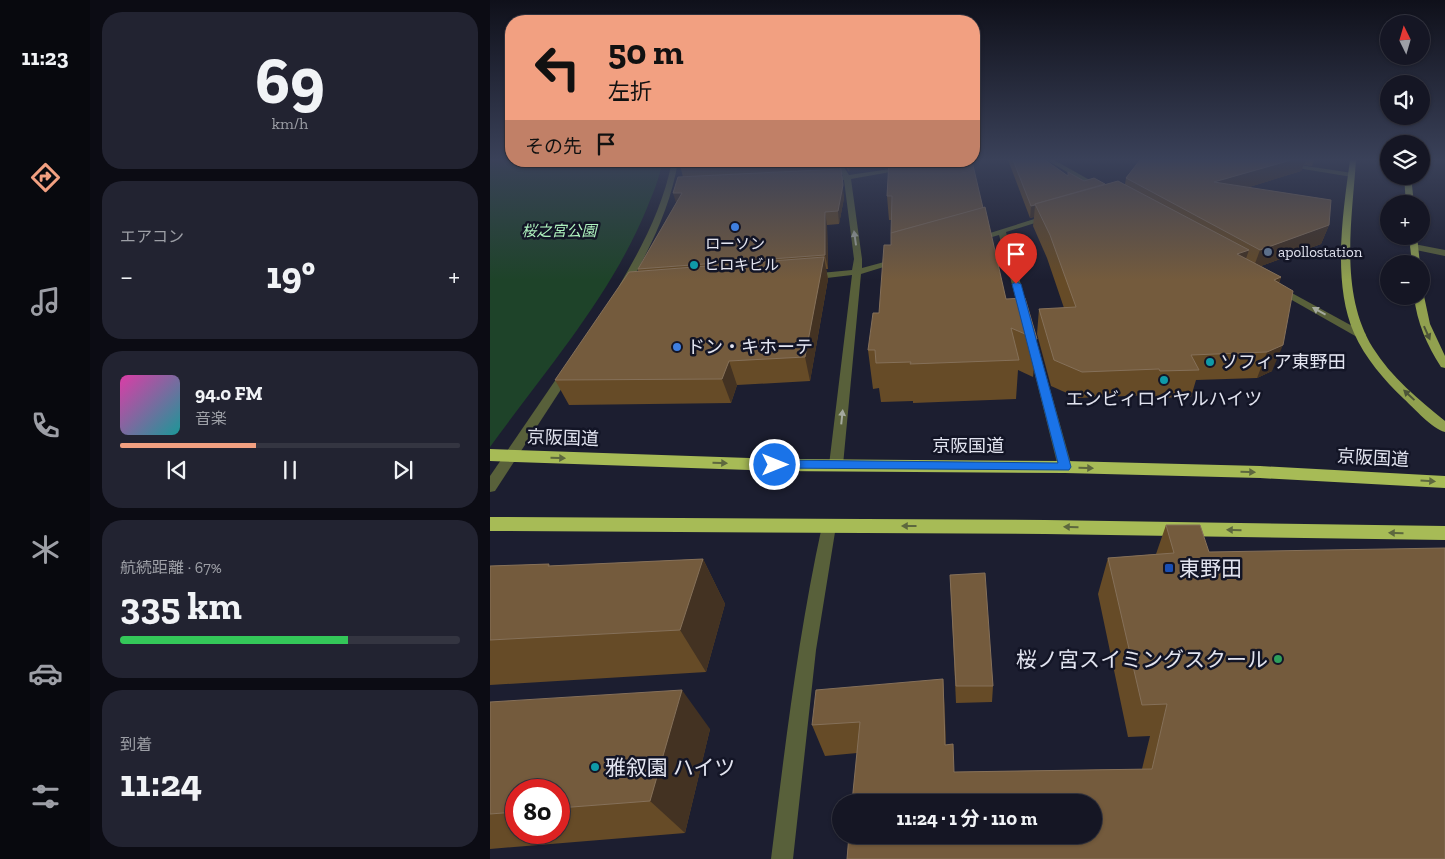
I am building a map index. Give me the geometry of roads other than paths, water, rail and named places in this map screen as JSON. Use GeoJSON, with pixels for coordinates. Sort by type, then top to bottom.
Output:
{"type":"FeatureCollection","features":[{"type":"Feature","properties":{"kind":"highway","name":"京阪国道"},"geometry":{"type":"LineString","coordinates":[[490,455],[836,465],[1065,467],[1260,472],[1445,482]]}},
{"type":"Feature","properties":{"kind":"highway"},"geometry":{"type":"LineString","coordinates":[[490,524],[1445,533]]}},
{"type":"Feature","properties":{"kind":"main road"},"geometry":{"type":"LineString","coordinates":[[1350,200],[1347,227],[1349,293],[1353,317],[1361,335],[1388,375],[1445,428]]}},
{"type":"Feature","properties":{"kind":"main road"},"geometry":{"type":"LineString","coordinates":[[1414,247],[1415,255]]}},
{"type":"Feature","properties":{"kind":"main road"},"geometry":{"type":"LineString","coordinates":[[1420,305],[1422,322],[1433,348],[1445,365]]}},
{"type":"Feature","properties":{"kind":"street"},"geometry":{"type":"LineString","coordinates":[[636,289],[620,293],[646,246],[667,200]]}},
{"type":"Feature","properties":{"kind":"street"},"geometry":{"type":"LineString","coordinates":[[836,465],[858,272],[850,200]]}},
{"type":"Feature","properties":{"kind":"street"},"geometry":{"type":"LineString","coordinates":[[964,242],[1055,215]]}},
{"type":"Feature","properties":{"kind":"street"},"geometry":{"type":"LineString","coordinates":[[1002,231],[1065,467]]}},
{"type":"Feature","properties":{"kind":"street"},"geometry":{"type":"LineString","coordinates":[[1414,247],[1445,252]]}},
{"type":"Feature","properties":{"kind":"street"},"geometry":{"type":"LineString","coordinates":[[798,278],[858,272],[907,259]]}},
{"type":"Feature","properties":{"kind":"street"},"geometry":{"type":"LineString","coordinates":[[1274,286],[1361,335]]}},
{"type":"Feature","properties":{"kind":"street"},"geometry":{"type":"LineString","coordinates":[[490,487],[574,360]]}},
{"type":"Feature","properties":{"kind":"street"},"geometry":{"type":"LineString","coordinates":[[782,859],[801,690],[814,601],[829,526]]}},
{"type":"Feature","properties":{"kind":"place","name":"ローソン"},"geometry":{"type":"Point","coordinates":[735,227]}},
{"type":"Feature","properties":{"kind":"place","name":"apollostation"},"geometry":{"type":"Point","coordinates":[1268,252]}},
{"type":"Feature","properties":{"kind":"place","name":"ヒロキビル"},"geometry":{"type":"Point","coordinates":[694,265]}},
{"type":"Feature","properties":{"kind":"place","name":"ドン・キホーテ"},"geometry":{"type":"Point","coordinates":[677,347]}},
{"type":"Feature","properties":{"kind":"place","name":"ソフィア東野田"},"geometry":{"type":"Point","coordinates":[1210,362]}},
{"type":"Feature","properties":{"kind":"place","name":"エンビィロイヤルハイツ"},"geometry":{"type":"Point","coordinates":[1164,380]}},
{"type":"Feature","properties":{"kind":"place","name":"東野田"},"geometry":{"type":"Point","coordinates":[1169,568]}},
{"type":"Feature","properties":{"kind":"place","name":"桜ノ宮スイミングスクール"},"geometry":{"type":"Point","coordinates":[1278,659]}},
{"type":"Feature","properties":{"kind":"place","name":"雅叙園 ハイツ"},"geometry":{"type":"Point","coordinates":[595,767]}},
{"type":"Feature","properties":{"kind":"park label","name":"桜之宮公園"},"geometry":{"type":"Point","coordinates":[559,231]}}]}
